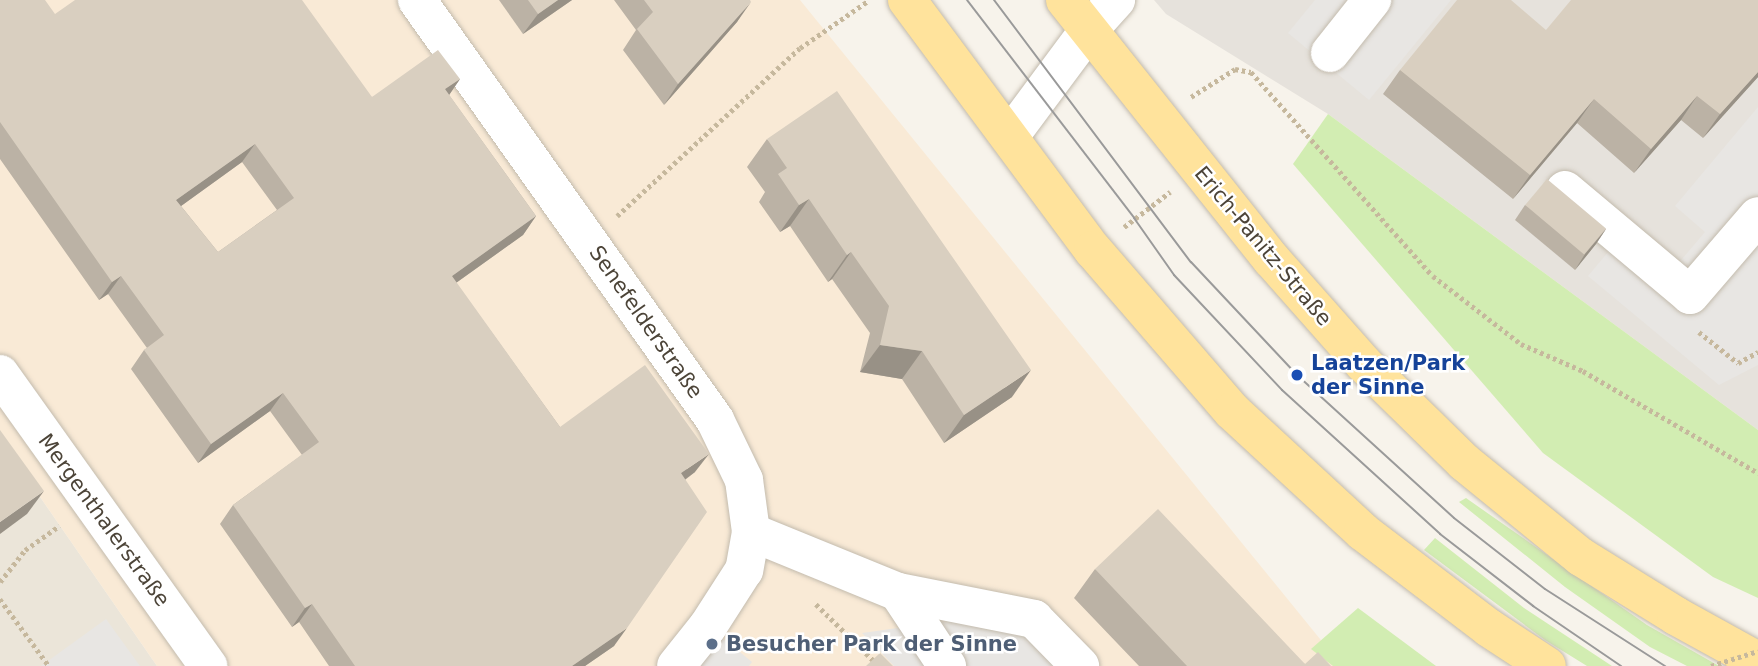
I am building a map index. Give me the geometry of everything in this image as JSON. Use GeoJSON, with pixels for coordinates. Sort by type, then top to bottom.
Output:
{"type":"FeatureCollection","features":[{"type":"Feature","properties":{"kind":"main road"},"geometry":{"type":"LineString","coordinates":[[907,0],[1093,250],[1232,411],[1363,532],[1489,628],[1547,666]]}},
{"type":"Feature","properties":{"kind":"main road","name":"Erich-Panitz-Straße"},"geometry":{"type":"LineString","coordinates":[[1065,0],[1198,170],[1364,364],[1464,462],[1581,557],[1676,617],[1758,661]]}},
{"type":"Feature","properties":{"kind":"street","name":"Senefelderstraße"},"geometry":{"type":"LineString","coordinates":[[417,0],[715,420],[744,480],[751,533],[744,570],[708,626],[676,666]]}},
{"type":"Feature","properties":{"kind":"street"},"geometry":{"type":"LineString","coordinates":[[1010,136],[1088,31],[1116,0]]}},
{"type":"Feature","properties":{"kind":"street"},"geometry":{"type":"LineString","coordinates":[[1330,53],[1372,0]]}},
{"type":"Feature","properties":{"kind":"street"},"geometry":{"type":"LineString","coordinates":[[1565,190],[1690,295],[1758,216]]}},
{"type":"Feature","properties":{"kind":"street","name":"Mergenthalerstraße"},"geometry":{"type":"LineString","coordinates":[[0,374],[208,666]]}},
{"type":"Feature","properties":{"kind":"street"},"geometry":{"type":"LineString","coordinates":[[751,533],[898,592],[1034,619],[1080,666]]}},
{"type":"Feature","properties":{"kind":"street"},"geometry":{"type":"LineString","coordinates":[[898,592],[947,666]]}},
{"type":"Feature","properties":{"kind":"path"},"geometry":{"type":"LineString","coordinates":[[589,242],[800,48],[868,0]]}},
{"type":"Feature","properties":{"kind":"path"},"geometry":{"type":"LineString","coordinates":[[1160,121],[1225,74],[1235,69],[1251,72],[1433,276],[1521,344],[1583,371],[1758,473]]}},
{"type":"Feature","properties":{"kind":"path"},"geometry":{"type":"LineString","coordinates":[[1093,250],[1198,170]]}},
{"type":"Feature","properties":{"kind":"path"},"geometry":{"type":"LineString","coordinates":[[1690,295],[1675,312],[1738,363],[1758,352]]}},
{"type":"Feature","properties":{"kind":"path"},"geometry":{"type":"LineString","coordinates":[[0,582],[25,550],[91,503]]}},
{"type":"Feature","properties":{"kind":"path"},"geometry":{"type":"LineString","coordinates":[[806,594],[879,666]]}},
{"type":"Feature","properties":{"kind":"path"},"geometry":{"type":"LineString","coordinates":[[0,599],[49,666]]}},
{"type":"Feature","properties":{"kind":"path"},"geometry":{"type":"LineString","coordinates":[[1711,666],[1758,652]]}},
{"type":"Feature","properties":{"kind":"shaded area"},"geometry":{"type":"Polygon","coordinates":[[[0,0],[800,0],[1342,666],[157,666],[0,439],[0,0]]]}},
{"type":"Feature","properties":{"kind":"shaded area"},"geometry":{"type":"Polygon","coordinates":[[[1154,0],[1758,0],[1758,430],[1328,114],[1166,14],[1154,0]]]}},
{"type":"Feature","properties":{"kind":"shaded area"},"geometry":{"type":"Polygon","coordinates":[[[1315,0],[1451,0],[1369,100],[1288,33],[1315,0]]]}},
{"type":"Feature","properties":{"kind":"shaded area"},"geometry":{"type":"Polygon","coordinates":[[[1758,107],[1758,365],[1719,385],[1588,276],[1630,226],[1677,265],[1705,232],[1675,206],[1758,107]]]}},
{"type":"Feature","properties":{"kind":"shaded area"},"geometry":{"type":"Polygon","coordinates":[[[0,439],[157,666],[0,666],[0,439]]]}},
{"type":"Feature","properties":{"kind":"shaded area"},"geometry":{"type":"Polygon","coordinates":[[[1012,612],[1061,666],[894,666],[862,633],[1012,612]]]}},
{"type":"Feature","properties":{"kind":"shaded area"},"geometry":{"type":"Polygon","coordinates":[[[106,619],[140,666],[41,666],[106,619]]]}},
{"type":"Feature","properties":{"kind":"shaded area","name":"Besucher Park der Sinne"},"geometry":{"type":"Polygon","coordinates":[[[708,626],[752,662],[749,666],[676,666],[708,626]]]}},
{"type":"Feature","properties":{"kind":"green space"},"geometry":{"type":"Polygon","coordinates":[[[1328,114],[1758,430],[1758,598],[1713,577],[1543,453],[1293,164],[1328,114]]]}},
{"type":"Feature","properties":{"kind":"green space"},"geometry":{"type":"Polygon","coordinates":[[[1466,498],[1647,625],[1719,666],[1687,666],[1650,647],[1565,587],[1459,502],[1466,498]]]}},
{"type":"Feature","properties":{"kind":"green space"},"geometry":{"type":"Polygon","coordinates":[[[1435,538],[1524,608],[1612,666],[1587,666],[1545,640],[1424,550],[1435,538]]]}},
{"type":"Feature","properties":{"kind":"green space"},"geometry":{"type":"Polygon","coordinates":[[[1358,608],[1436,666],[1333,666],[1311,649],[1358,608]]]}},
{"type":"Feature","properties":{"kind":"building"},"geometry":{"type":"Polygon","coordinates":[[[0,0],[45,0],[55,14],[75,0],[302,0],[372,97],[438,50],[460,79],[445,89],[536,216],[452,276],[560,427],[645,365],[709,454],[681,473],[707,512],[627,628],[572,666],[355,666],[312,604],[305,608],[233,505],[319,442],[283,393],[211,444],[144,350],[164,335],[121,276],[112,282],[0,122],[0,0]],[[255,144],[176,200],[218,252],[294,198],[255,144]]]}},
{"type":"Feature","properties":{"kind":"building"},"geometry":{"type":"Polygon","coordinates":[[[528,0],[558,0],[538,14],[528,0]]]}},
{"type":"Feature","properties":{"kind":"building"},"geometry":{"type":"Polygon","coordinates":[[[644,0],[751,2],[678,84],[637,29],[653,12],[644,0]]]}},
{"type":"Feature","properties":{"kind":"building"},"geometry":{"type":"Polygon","coordinates":[[[1457,0],[1511,0],[1546,30],[1571,0],[1758,0],[1758,72],[1720,114],[1697,96],[1651,149],[1594,99],[1530,175],[1400,70],[1457,0]]]}},
{"type":"Feature","properties":{"kind":"building"},"geometry":{"type":"Polygon","coordinates":[[[837,91],[1031,370],[964,415],[922,351],[880,345],[889,306],[851,252],[847,255],[809,199],[799,205],[778,174],[787,168],[767,139],[837,91]]]}},
{"type":"Feature","properties":{"kind":"building"},"geometry":{"type":"Polygon","coordinates":[[[1547,179],[1606,228],[1584,255],[1525,205],[1547,179]]]}},
{"type":"Feature","properties":{"kind":"building"},"geometry":{"type":"Polygon","coordinates":[[[0,430],[44,491],[0,522],[0,430]]]}},
{"type":"Feature","properties":{"kind":"building"},"geometry":{"type":"Polygon","coordinates":[[[1158,509],[1305,664],[1318,652],[1331,666],[1187,666],[1095,569],[1158,509]]]}},
{"type":"Feature","properties":{"kind":"building"},"geometry":{"type":"Polygon","coordinates":[[[880,653],[893,666],[866,666],[880,653]]]}},
{"type":"Feature","properties":{"kind":"tram line"},"geometry":{"type":"LineString","coordinates":[[967,0],[1134,218],[1174,275],[1282,390],[1440,534],[1533,606],[1621,666]]}},
{"type":"Feature","properties":{"kind":"tram line"},"geometry":{"type":"LineString","coordinates":[[994,0],[1191,262],[1297,375],[1454,518],[1545,589],[1665,666]]}},
{"type":"Feature","properties":{"kind":"place","name":"Laatzen/Park der Sinne"},"geometry":{"type":"Point","coordinates":[1297,375]}},
{"type":"Feature","properties":{"kind":"place","name":"Besucher Park der Sinne"},"geometry":{"type":"Point","coordinates":[712,644]}}]}
